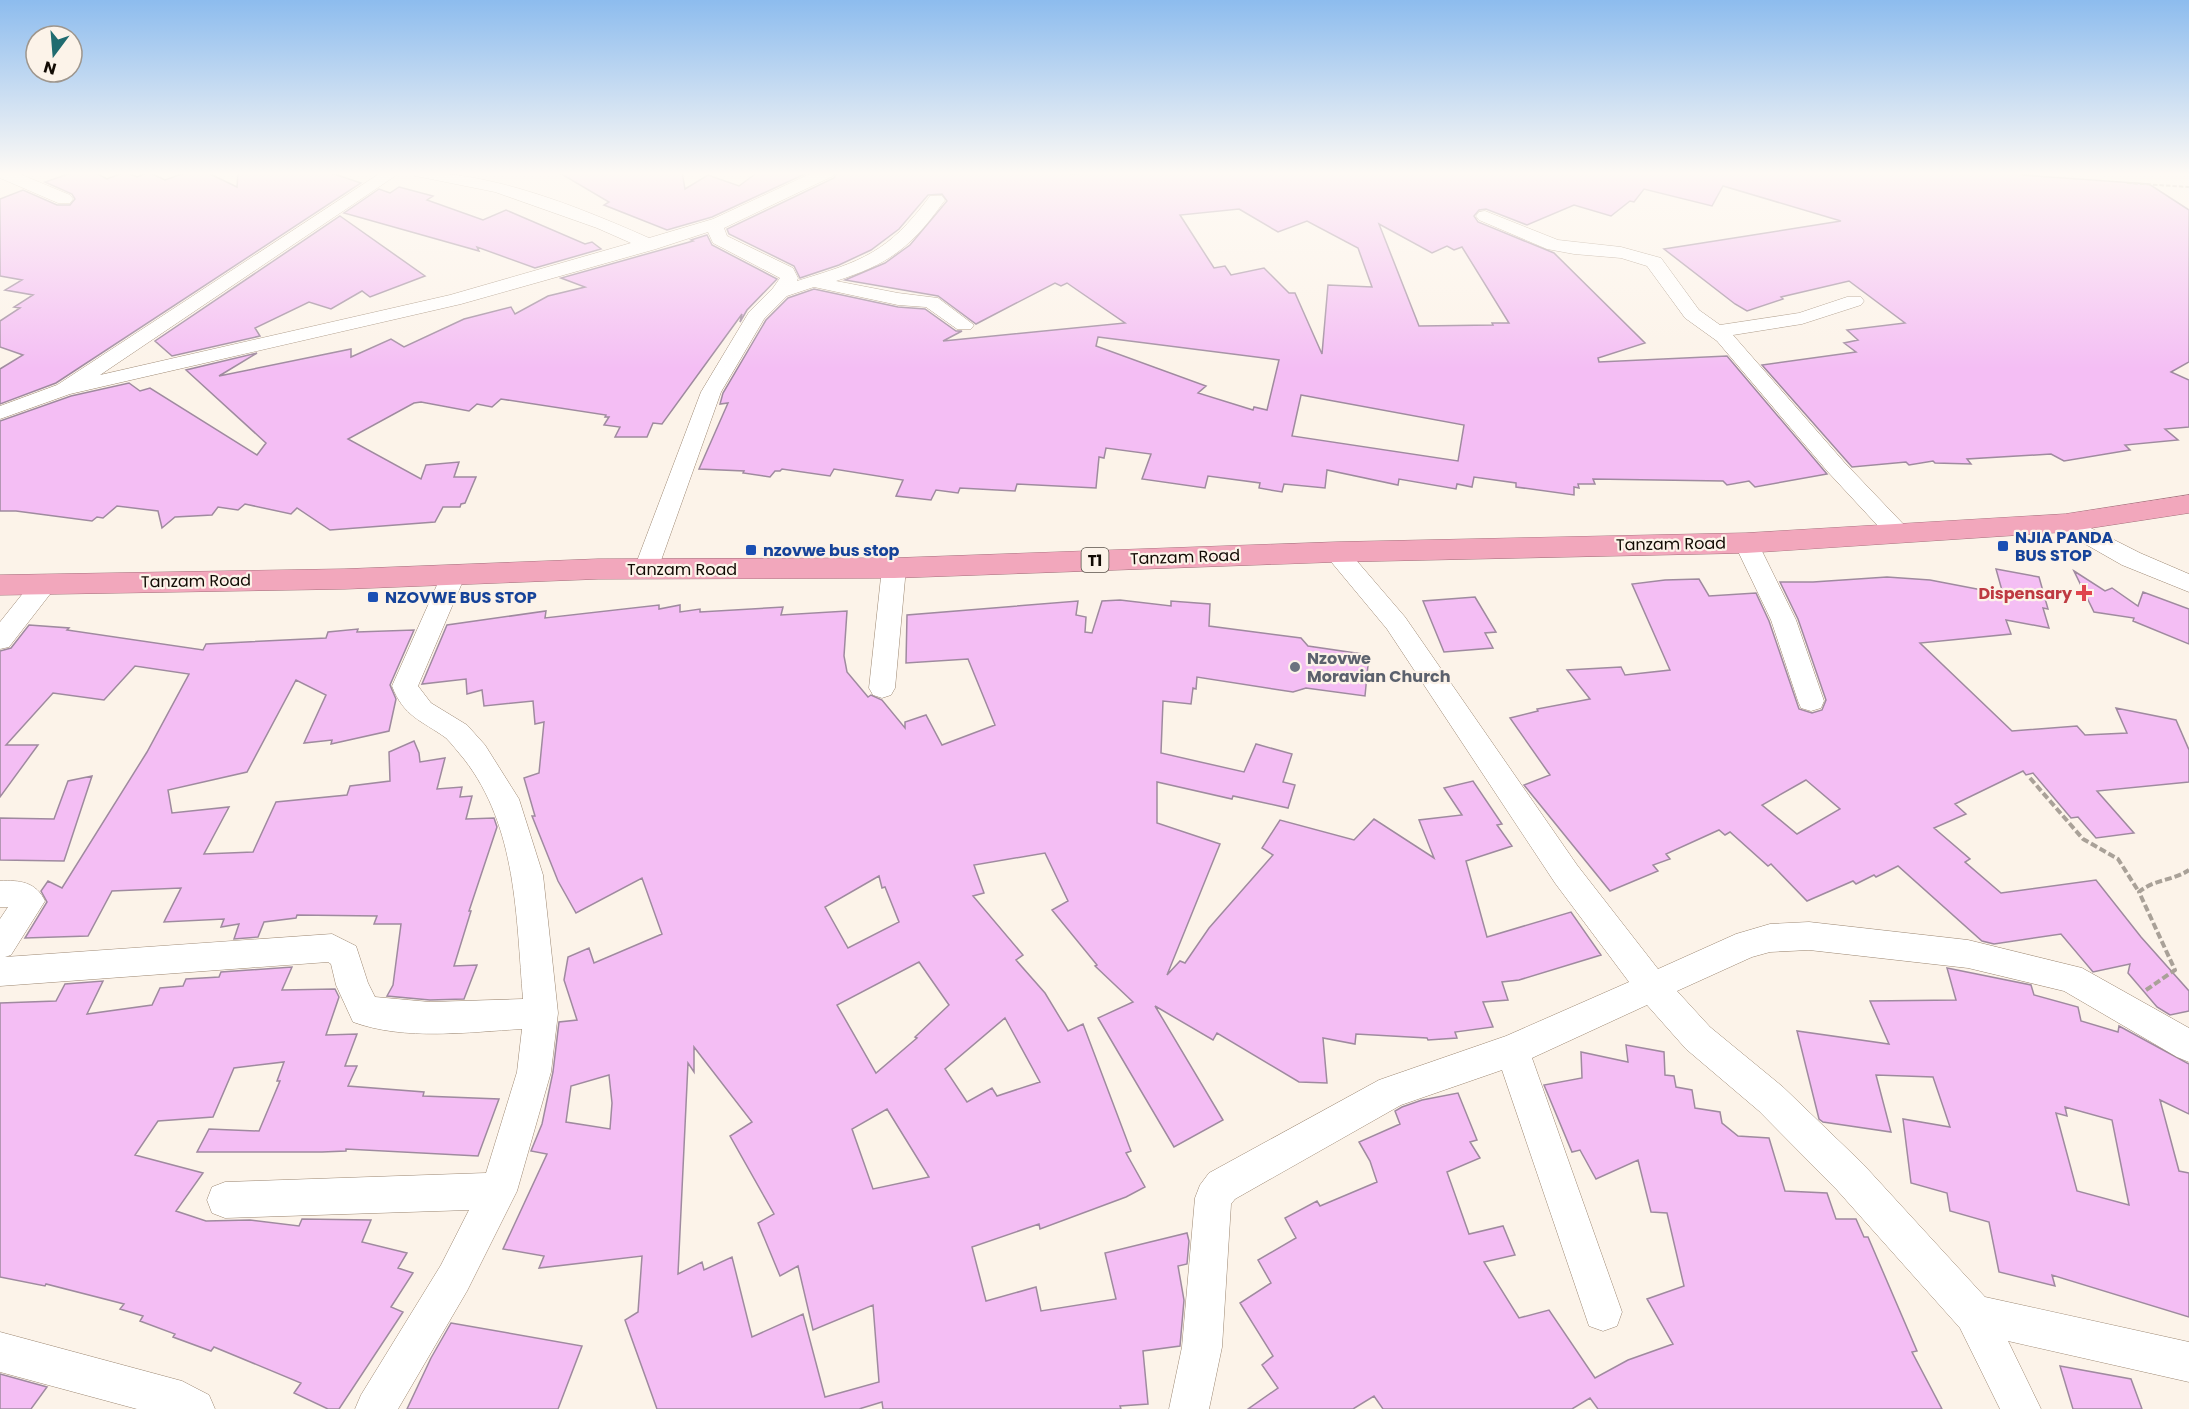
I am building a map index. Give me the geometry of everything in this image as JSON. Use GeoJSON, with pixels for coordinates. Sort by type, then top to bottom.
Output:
{"type":"FeatureCollection","features":[{"type":"Feature","properties":{"kind":"highway","name":"Tanzam Road"},"geometry":{"type":"LineString","coordinates":[[0,585],[453,576],[646,569],[894,568],[1336,552],[1746,543],[2065,523],[2189,504]]}},
{"type":"Feature","properties":{"kind":"street"},"geometry":{"type":"LineString","coordinates":[[64,389],[293,238]]}},
{"type":"Feature","properties":{"kind":"street"},"geometry":{"type":"LineString","coordinates":[[634,238],[650,245]]}},
{"type":"Feature","properties":{"kind":"street"},"geometry":{"type":"LineString","coordinates":[[0,413],[64,389],[454,300],[672,238]]}},
{"type":"Feature","properties":{"kind":"street"},"geometry":{"type":"LineString","coordinates":[[646,569],[711,392],[756,316],[780,292],[789,278],[786,272],[719,238]]}},
{"type":"Feature","properties":{"kind":"street"},"geometry":{"type":"LineString","coordinates":[[780,292],[842,272],[891,249],[906,238]]}},
{"type":"Feature","properties":{"kind":"street"},"geometry":{"type":"LineString","coordinates":[[1533,238],[1545,243],[1645,257],[1654,262],[1692,314],[1717,331],[1760,376],[1836,467],[1899,534]]}},
{"type":"Feature","properties":{"kind":"street"},"geometry":{"type":"LineString","coordinates":[[810,281],[897,298],[931,302],[964,325]]}},
{"type":"Feature","properties":{"kind":"street"},"geometry":{"type":"LineString","coordinates":[[1717,331],[1802,318],[1854,301]]}},
{"type":"Feature","properties":{"kind":"street"},"geometry":{"type":"LineString","coordinates":[[2065,523],[2131,559],[2189,584]]}},
{"type":"Feature","properties":{"kind":"street"},"geometry":{"type":"LineString","coordinates":[[1746,543],[1783,615],[1801,662],[1811,701]]}},
{"type":"Feature","properties":{"kind":"street"},"geometry":{"type":"LineString","coordinates":[[1336,552],[1396,623],[1566,874],[1652,987],[1698,1038],[1771,1098],[1850,1177],[1974,1314],[2021,1409]]}},
{"type":"Feature","properties":{"kind":"street"},"geometry":{"type":"LineString","coordinates":[[882,688],[894,568]]}},
{"type":"Feature","properties":{"kind":"street"},"geometry":{"type":"LineString","coordinates":[[375,1409],[454,1278],[499,1191],[534,1072],[541,1013],[528,875],[505,799],[475,753],[457,732],[421,710],[409,696],[405,686],[453,576]]}},
{"type":"Feature","properties":{"kind":"street"},"geometry":{"type":"LineString","coordinates":[[0,640],[45,583]]}},
{"type":"Feature","properties":{"kind":"street"},"geometry":{"type":"LineString","coordinates":[[0,894],[21,894],[28,897],[30,901],[0,945]]}},
{"type":"Feature","properties":{"kind":"street"},"geometry":{"type":"LineString","coordinates":[[1189,1409],[1202,1347],[1213,1198],[1222,1186],[1391,1092],[1512,1050],[1747,944],[1770,938],[1809,936],[1968,954],[2071,978],[2189,1046]]}},
{"type":"Feature","properties":{"kind":"street"},"geometry":{"type":"LineString","coordinates":[[0,972],[332,948],[345,956],[352,985],[365,1011],[431,1017],[541,1013]]}},
{"type":"Feature","properties":{"kind":"street"},"geometry":{"type":"LineString","coordinates":[[1512,1050],[1603,1312]]}},
{"type":"Feature","properties":{"kind":"street"},"geometry":{"type":"LineString","coordinates":[[225,1200],[499,1191]]}},
{"type":"Feature","properties":{"kind":"street"},"geometry":{"type":"LineString","coordinates":[[1974,1314],[2189,1362]]}},
{"type":"Feature","properties":{"kind":"street"},"geometry":{"type":"LineString","coordinates":[[0,1352],[182,1401],[195,1409]]}},
{"type":"Feature","properties":{"kind":"path"},"geometry":{"type":"LineString","coordinates":[[2030,778],[2083,839],[2118,859],[2139,892],[2175,970],[2145,990],[2128,1011]]}},
{"type":"Feature","properties":{"kind":"path"},"geometry":{"type":"LineString","coordinates":[[2139,892],[2149,881],[2181,877],[2189,870]]}},
{"type":"Feature","properties":{"kind":"building"},"geometry":{"type":"Polygon","coordinates":[[[0,238],[278,238],[56,383],[0,404],[0,369],[23,355],[0,347],[0,321],[20,308],[14,307],[33,295],[5,290],[22,280],[0,276],[0,238]]]}},
{"type":"Feature","properties":{"kind":"building"},"geometry":{"type":"Polygon","coordinates":[[[308,238],[371,238],[425,276],[370,297],[362,291],[331,309],[309,302],[255,328],[260,336],[172,356],[155,341],[308,238]]]}},
{"type":"Feature","properties":{"kind":"building"},"geometry":{"type":"Polygon","coordinates":[[[432,238],[570,238],[585,244],[592,242],[601,249],[535,268],[477,247],[479,251],[432,238]]]}},
{"type":"Feature","properties":{"kind":"building"},"geometry":{"type":"Polygon","coordinates":[[[708,238],[712,245],[777,279],[747,310],[740,322],[742,314],[662,424],[653,423],[647,437],[615,437],[620,427],[604,425],[609,417],[605,417],[606,415],[501,399],[492,407],[477,404],[469,411],[421,402],[414,403],[348,439],[421,479],[426,465],[459,462],[454,477],[476,477],[465,503],[460,507],[443,507],[435,522],[330,530],[297,508],[291,514],[245,504],[238,510],[218,507],[212,515],[175,517],[162,528],[158,511],[117,506],[103,518],[97,517],[92,521],[0,511],[0,421],[71,396],[129,383],[140,391],[150,388],[257,455],[266,443],[186,370],[257,353],[219,376],[351,349],[351,357],[391,339],[404,347],[464,319],[511,307],[515,314],[548,296],[585,287],[561,278],[693,241],[691,240],[708,238]]]}},
{"type":"Feature","properties":{"kind":"building"},"geometry":{"type":"Polygon","coordinates":[[[737,238],[887,238],[871,250],[839,265],[800,278],[794,266],[737,238]]]}},
{"type":"Feature","properties":{"kind":"building"},"geometry":{"type":"Polygon","coordinates":[[[916,238],[1195,238],[1214,268],[1225,266],[1231,275],[1264,268],[1289,293],[1295,293],[1322,354],[1328,285],[1372,287],[1358,248],[1339,238],[1384,238],[1419,326],[1509,323],[1462,247],[1454,250],[1447,246],[1432,253],[1404,238],[1517,238],[1554,253],[1645,343],[1598,358],[1599,362],[1727,356],[1827,474],[1755,487],[1749,481],[1727,485],[1723,481],[1593,479],[1595,484],[1578,484],[1579,488],[1574,487],[1574,495],[1516,487],[1516,483],[1474,477],[1472,487],[1457,484],[1456,489],[1399,479],[1398,485],[1327,470],[1325,488],[1284,484],[1282,492],[1259,488],[1260,483],[1208,476],[1205,488],[1142,479],[1151,454],[1106,448],[1104,458],[1099,457],[1096,488],[1017,484],[1015,491],[960,488],[958,493],[936,490],[931,500],[896,496],[903,480],[834,469],[830,476],[782,469],[775,471],[770,477],[743,473],[744,471],[699,469],[728,403],[720,404],[723,393],[766,320],[788,298],[814,289],[898,307],[925,309],[956,331],[962,331],[943,341],[1125,323],[1067,283],[1061,286],[1055,283],[976,324],[938,296],[845,280],[885,263],[916,238]],[[1098,337],[1096,346],[1206,386],[1198,393],[1253,410],[1254,407],[1267,410],[1279,360],[1098,337]],[[1301,395],[1292,436],[1458,461],[1464,425],[1301,395]]]}},
{"type":"Feature","properties":{"kind":"building"},"geometry":{"type":"Polygon","coordinates":[[[1735,238],[2189,238],[2189,362],[2171,372],[2189,380],[2189,427],[2165,429],[2178,440],[2125,445],[2130,450],[2064,461],[2051,454],[1967,459],[1971,464],[1935,463],[1933,461],[1909,465],[1906,462],[1852,467],[1762,365],[1856,352],[1844,343],[1858,340],[1847,330],[1905,323],[1849,281],[1781,297],[1783,299],[1747,311],[1664,249],[1735,238]]]}},
{"type":"Feature","properties":{"kind":"building"},"geometry":{"type":"Polygon","coordinates":[[[1996,569],[2039,577],[2048,609],[2043,608],[2049,628],[2006,620],[2011,634],[1920,643],[2012,731],[2077,726],[2085,735],[2127,733],[2116,708],[2176,720],[2189,750],[2189,782],[2097,791],[2134,833],[2096,838],[2078,817],[2071,818],[2033,773],[2026,775],[2023,771],[1955,804],[1966,814],[1934,828],[1970,859],[1965,862],[2001,893],[2096,880],[2141,937],[2189,991],[2189,1011],[2170,1015],[2157,1007],[2128,973],[2130,964],[2093,972],[2061,934],[1994,944],[1982,941],[1898,866],[1876,877],[1874,875],[1856,884],[1853,881],[1807,901],[1771,864],[1768,866],[1730,832],[1725,835],[1719,830],[1666,854],[1670,859],[1653,865],[1658,871],[1610,891],[1524,785],[1550,775],[1510,718],[1538,711],[1537,709],[1590,699],[1567,670],[1621,667],[1625,675],[1670,670],[1632,584],[1699,579],[1709,596],[1756,593],[1769,621],[1799,709],[1812,713],[1822,710],[1826,700],[1798,619],[1780,582],[1887,577],[1930,580],[2003,594],[1996,569]],[[1806,780],[1762,805],[1797,834],[1840,809],[1806,780]]]}},
{"type":"Feature","properties":{"kind":"building"},"geometry":{"type":"Polygon","coordinates":[[[2074,571],[2105,591],[2112,588],[2138,606],[2143,592],[2189,609],[2189,644],[2133,621],[2134,618],[2094,612],[2074,571]]]}},
{"type":"Feature","properties":{"kind":"building"},"geometry":{"type":"Polygon","coordinates":[[[1475,597],[1496,632],[1485,633],[1493,648],[1444,652],[1423,601],[1475,597]]]}},
{"type":"Feature","properties":{"kind":"building"},"geometry":{"type":"Polygon","coordinates":[[[1120,600],[1171,606],[1171,601],[1210,604],[1209,626],[1301,638],[1308,646],[1369,655],[1365,696],[1306,688],[1293,692],[1197,677],[1191,704],[1163,701],[1161,753],[1244,772],[1256,744],[1292,754],[1283,782],[1295,785],[1288,808],[1233,796],[1232,799],[1157,782],[1157,823],[1220,844],[1167,975],[1180,961],[1185,963],[1209,928],[1273,855],[1262,848],[1280,820],[1354,840],[1374,819],[1434,858],[1419,820],[1462,815],[1444,788],[1473,781],[1502,824],[1497,825],[1512,846],[1466,861],[1487,937],[1571,912],[1601,955],[1519,980],[1502,982],[1508,1000],[1483,1002],[1493,1027],[1455,1032],[1457,1038],[1428,1040],[1427,1038],[1356,1034],[1355,1044],[1323,1038],[1327,1083],[1299,1082],[1217,1033],[1213,1040],[1155,1006],[1223,1120],[1174,1147],[1098,1018],[1133,1002],[1095,966],[1097,965],[1052,910],[1068,901],[1045,853],[974,865],[984,893],[973,896],[1023,955],[1016,960],[1045,993],[1068,1031],[1083,1024],[1131,1151],[1126,1153],[1145,1187],[1126,1197],[1040,1229],[1039,1224],[972,1247],[986,1301],[1036,1287],[1041,1311],[1116,1299],[1105,1253],[1187,1233],[1189,1241],[1187,1264],[1178,1266],[1184,1300],[1180,1346],[1143,1351],[1148,1404],[1120,1406],[1121,1409],[883,1409],[882,1402],[859,1409],[657,1409],[625,1320],[638,1312],[642,1256],[539,1268],[544,1256],[503,1249],[547,1154],[531,1151],[542,1124],[553,1072],[559,1022],[577,1020],[564,980],[568,957],[589,948],[594,963],[662,934],[642,878],[576,913],[558,881],[532,816],[535,816],[524,778],[539,773],[544,722],[535,724],[533,701],[484,706],[482,690],[467,694],[466,679],[422,684],[447,625],[546,611],[545,618],[659,605],[659,609],[680,605],[680,612],[700,609],[700,612],[783,607],[781,615],[847,611],[844,656],[847,672],[868,697],[871,695],[882,700],[905,728],[905,722],[926,715],[942,745],[995,725],[968,659],[906,663],[907,615],[1078,601],[1076,615],[1086,617],[1085,632],[1092,633],[1102,601],[1120,600]],[[879,876],[825,907],[848,948],[899,922],[885,887],[882,888],[879,876]],[[919,962],[837,1005],[876,1073],[917,1038],[915,1037],[949,1005],[919,962]],[[1005,1018],[945,1069],[967,1102],[992,1088],[997,1096],[1040,1082],[1005,1018]],[[694,1047],[694,1072],[688,1063],[678,1274],[702,1262],[704,1270],[732,1257],[752,1337],[803,1314],[825,1397],[879,1382],[873,1305],[813,1330],[798,1266],[780,1276],[758,1223],[774,1214],[730,1136],[752,1122],[694,1047]],[[609,1075],[571,1086],[566,1122],[610,1129],[612,1103],[609,1075]],[[887,1109],[852,1129],[873,1189],[929,1177],[887,1109]]]}},
{"type":"Feature","properties":{"kind":"building"},"geometry":{"type":"Polygon","coordinates":[[[29,625],[69,628],[67,630],[203,650],[206,644],[326,638],[328,632],[358,629],[357,632],[414,630],[390,685],[396,699],[389,731],[331,744],[332,740],[304,743],[326,695],[296,680],[247,772],[168,790],[172,813],[229,807],[204,854],[253,852],[276,802],[347,795],[350,786],[390,781],[389,752],[414,741],[420,762],[445,758],[437,789],[462,787],[460,797],[472,796],[466,819],[494,818],[497,827],[469,911],[471,911],[454,966],[477,965],[464,999],[430,1000],[387,996],[393,985],[401,924],[374,924],[377,916],[297,915],[296,918],[264,922],[258,937],[234,939],[239,924],[221,927],[224,919],[164,922],[181,888],[112,891],[88,936],[25,938],[47,902],[41,891],[48,881],[62,888],[147,752],[189,674],[135,666],[104,700],[53,693],[6,745],[38,745],[0,797],[0,651],[11,648],[29,625]]]}},
{"type":"Feature","properties":{"kind":"building"},"geometry":{"type":"Polygon","coordinates":[[[92,776],[64,861],[0,860],[0,818],[54,819],[68,781],[92,776]]]}},
{"type":"Feature","properties":{"kind":"building"},"geometry":{"type":"Polygon","coordinates":[[[292,967],[282,990],[335,989],[339,997],[326,1035],[357,1034],[345,1066],[357,1066],[348,1086],[424,1092],[423,1096],[499,1099],[478,1156],[346,1149],[346,1151],[322,1152],[197,1152],[209,1129],[259,1131],[280,1081],[277,1081],[284,1062],[234,1068],[213,1117],[158,1121],[135,1155],[203,1173],[176,1211],[206,1221],[250,1220],[299,1226],[302,1219],[371,1220],[362,1242],[407,1253],[398,1268],[413,1273],[391,1307],[403,1312],[339,1409],[328,1409],[294,1393],[301,1383],[214,1347],[211,1351],[173,1337],[175,1334],[140,1321],[143,1316],[120,1309],[124,1304],[46,1284],[45,1286],[0,1277],[0,1003],[56,1001],[65,984],[103,981],[87,1014],[152,1005],[160,988],[183,986],[186,979],[219,977],[221,972],[292,967]]]}},
{"type":"Feature","properties":{"kind":"building"},"geometry":{"type":"Polygon","coordinates":[[[1947,968],[2031,985],[2034,995],[2078,1007],[2081,1021],[2118,1032],[2119,1026],[2189,1064],[2189,1114],[2160,1100],[2179,1171],[2189,1173],[2189,1317],[2052,1275],[2055,1286],[1999,1272],[1989,1222],[1950,1211],[1947,1193],[1911,1183],[1903,1119],[1950,1127],[1933,1077],[1876,1075],[1891,1132],[1823,1122],[1819,1119],[1797,1031],[1889,1044],[1870,1001],[1956,1000],[1947,968]],[[2065,1107],[2067,1116],[2056,1113],[2077,1191],[2129,1205],[2112,1120],[2065,1107]]]}},
{"type":"Feature","properties":{"kind":"building"},"geometry":{"type":"Polygon","coordinates":[[[1626,1045],[1664,1052],[1665,1075],[1674,1076],[1676,1087],[1692,1090],[1695,1108],[1720,1112],[1722,1123],[1738,1136],[1769,1138],[1785,1191],[1827,1193],[1836,1219],[1856,1219],[1864,1237],[1868,1237],[1917,1351],[1912,1352],[1942,1409],[1598,1409],[1590,1398],[1572,1409],[1383,1409],[1374,1396],[1353,1409],[1248,1409],[1278,1388],[1262,1365],[1273,1356],[1240,1303],[1271,1283],[1258,1260],[1296,1238],[1285,1218],[1317,1201],[1320,1206],[1377,1182],[1370,1161],[1359,1142],[1400,1124],[1395,1111],[1402,1107],[1422,1100],[1458,1093],[1477,1140],[1470,1142],[1480,1158],[1447,1172],[1469,1234],[1503,1226],[1515,1255],[1484,1262],[1519,1318],[1549,1310],[1595,1378],[1628,1360],[1673,1344],[1647,1299],[1684,1286],[1667,1213],[1651,1212],[1638,1160],[1596,1179],[1580,1150],[1572,1152],[1544,1085],[1582,1078],[1581,1052],[1628,1062],[1626,1045]]]}},
{"type":"Feature","properties":{"kind":"building"},"geometry":{"type":"Polygon","coordinates":[[[451,1323],[582,1346],[558,1409],[407,1409],[431,1358],[451,1323]]]}},
{"type":"Feature","properties":{"kind":"building"},"geometry":{"type":"Polygon","coordinates":[[[2060,1366],[2131,1379],[2142,1409],[2073,1409],[2060,1366]]]}},
{"type":"Feature","properties":{"kind":"building"},"geometry":{"type":"Polygon","coordinates":[[[0,1374],[47,1387],[31,1409],[0,1409],[0,1374]]]}},
{"type":"Feature","properties":{"kind":"place","name":"NJIA PANDA BUS STOP"},"geometry":{"type":"Point","coordinates":[2003,546]}},
{"type":"Feature","properties":{"kind":"place","name":"nzovwe bus stop"},"geometry":{"type":"Point","coordinates":[751,550]}},
{"type":"Feature","properties":{"kind":"place","name":"Dispensary"},"geometry":{"type":"Point","coordinates":[2084,593]}},
{"type":"Feature","properties":{"kind":"place","name":"NZOVWE BUS STOP"},"geometry":{"type":"Point","coordinates":[373,597]}},
{"type":"Feature","properties":{"kind":"place","name":"Nzovwe Moravian Church"},"geometry":{"type":"Point","coordinates":[1295,667]}}]}
